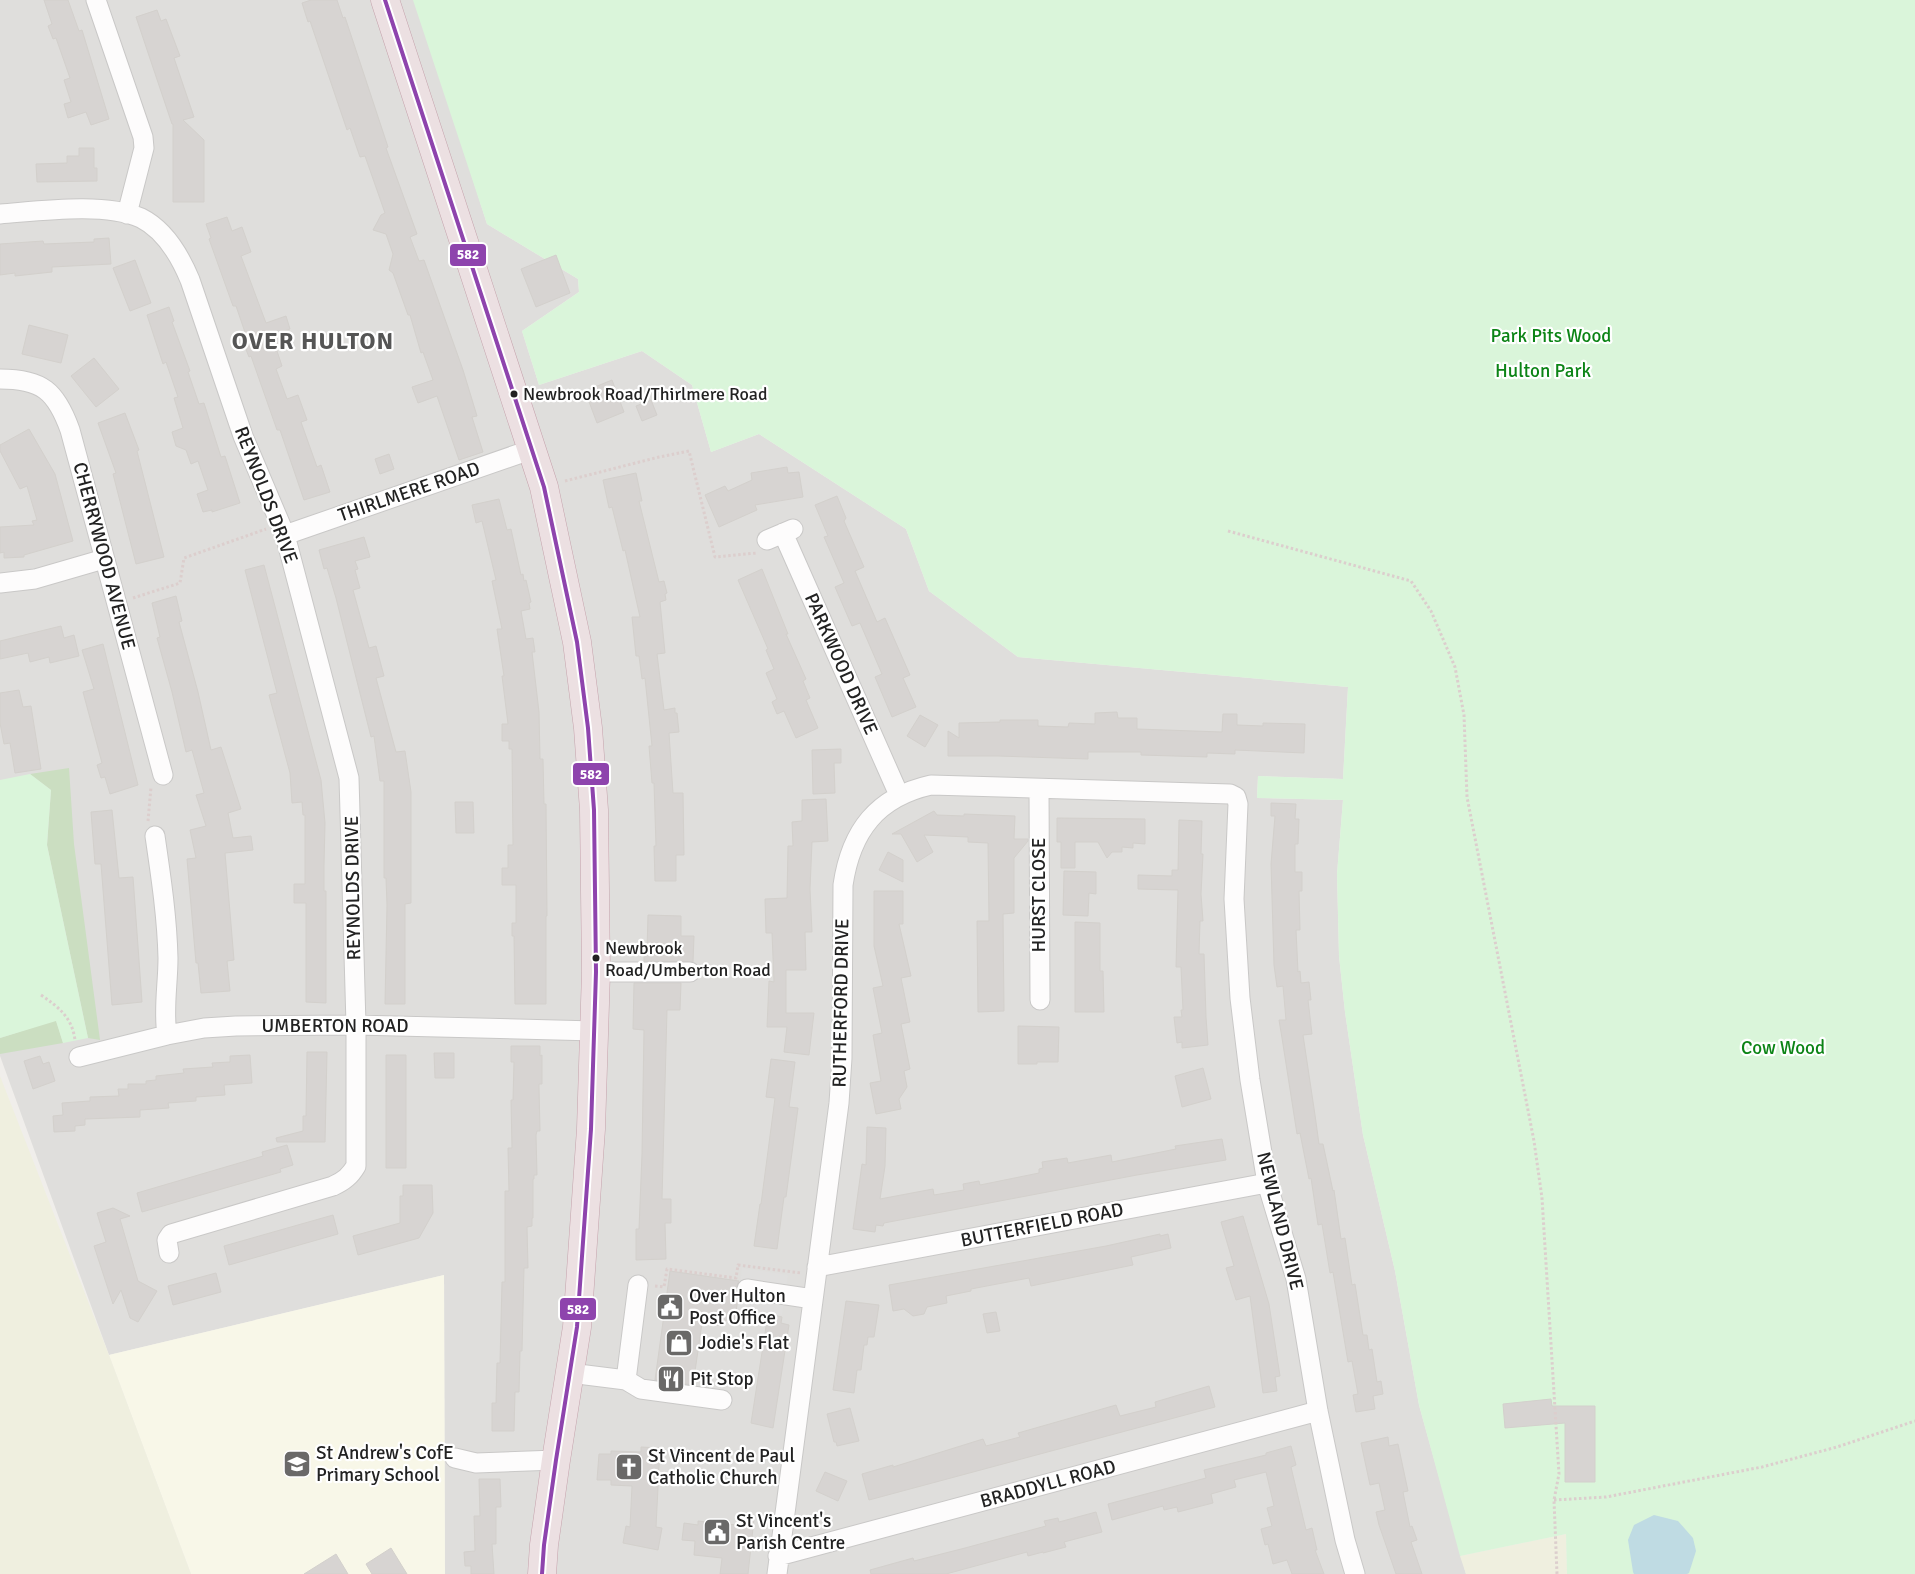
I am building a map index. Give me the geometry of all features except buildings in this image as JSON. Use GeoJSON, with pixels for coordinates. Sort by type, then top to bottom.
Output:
{"type":"FeatureCollection","features":[{"type":"Feature","properties":{"kind":"highway"},"geometry":{"type":"LineString","coordinates":[[385,0],[544,487],[577,642],[588,728],[594,810],[596,972],[591,1129],[578,1317],[544,1545],[542,1574]]}},
{"type":"Feature","properties":{"kind":"street"},"geometry":{"type":"LineString","coordinates":[[102,3],[143,137],[144,148],[127,214]]}},
{"type":"Feature","properties":{"kind":"street","name":"REYNOLDS DRIVE"},"geometry":{"type":"LineString","coordinates":[[0,214],[81,210],[107,210],[127,214],[142,219],[163,235],[180,257],[190,280],[244,436],[283,530],[349,778],[356,1025],[358,1154],[356,1166],[350,1176],[334,1186],[171,1234],[167,1240],[169,1254]]}},
{"type":"Feature","properties":{"kind":"street","name":"CHERRYWOOD AVENUE"},"geometry":{"type":"LineString","coordinates":[[0,380],[26,380],[39,385],[52,394],[62,409],[70,430],[163,774]]}},
{"type":"Feature","properties":{"kind":"street","name":"THIRLMERE ROAD"},"geometry":{"type":"LineString","coordinates":[[283,530],[533,449]]}},
{"type":"Feature","properties":{"kind":"street","name":"PARKWOOD DRIVE"},"geometry":{"type":"LineString","coordinates":[[783,538],[899,795]]}},
{"type":"Feature","properties":{"kind":"street"},"geometry":{"type":"LineString","coordinates":[[0,583],[35,579],[104,559]]}},
{"type":"Feature","properties":{"kind":"street","name":"RUTHERFORD DRIVE"},"geometry":{"type":"LineString","coordinates":[[778,1565],[839,1103],[842,1058],[843,885],[846,865],[854,844],[866,824],[880,808],[899,795],[931,785],[1230,794],[1236,797],[1238,804]]}},
{"type":"Feature","properties":{"kind":"street","name":"HURST CLOSE"},"geometry":{"type":"LineString","coordinates":[[1038,789],[1039,1000]]}},
{"type":"Feature","properties":{"kind":"street","name":"NEWLAND DRIVE"},"geometry":{"type":"LineString","coordinates":[[1238,804],[1234,899],[1240,998],[1250,1080],[1267,1183],[1296,1278],[1318,1411],[1345,1540],[1355,1574]]}},
{"type":"Feature","properties":{"kind":"street"},"geometry":{"type":"LineString","coordinates":[[151,846],[166,923],[168,962],[164,1018],[167,1035]]}},
{"type":"Feature","properties":{"kind":"street"},"geometry":{"type":"LineString","coordinates":[[596,972],[690,972]]}},
{"type":"Feature","properties":{"kind":"street","name":"UMBERTON ROAD"},"geometry":{"type":"LineString","coordinates":[[79,1057],[167,1035],[204,1028],[236,1026],[356,1025],[595,1031]]}},
{"type":"Feature","properties":{"kind":"street","name":"BUTTERFIELD ROAD"},"geometry":{"type":"LineString","coordinates":[[817,1271],[1267,1183]]}},
{"type":"Feature","properties":{"kind":"street"},"geometry":{"type":"LineString","coordinates":[[626,1380],[638,1285]]}},
{"type":"Feature","properties":{"kind":"street"},"geometry":{"type":"LineString","coordinates":[[747,1290],[813,1299]]}},
{"type":"Feature","properties":{"kind":"street"},"geometry":{"type":"LineString","coordinates":[[570,1373],[626,1380],[641,1389],[722,1400]]}},
{"type":"Feature","properties":{"kind":"street","name":"BRADDYLL ROAD"},"geometry":{"type":"LineString","coordinates":[[778,1565],[1318,1411]]}},
{"type":"Feature","properties":{"kind":"street"},"geometry":{"type":"LineString","coordinates":[[455,1458],[476,1463],[556,1460]]}},
{"type":"Feature","properties":{"kind":"path"},"geometry":{"type":"LineString","coordinates":[[544,487],[689,451],[715,557],[783,538]]}},
{"type":"Feature","properties":{"kind":"path"},"geometry":{"type":"LineString","coordinates":[[117,604],[180,582],[184,558],[283,530]]}},
{"type":"Feature","properties":{"kind":"path"},"geometry":{"type":"LineString","coordinates":[[1228,531],[1411,581],[1430,610],[1455,666],[1464,715],[1467,797],[1534,1141],[1542,1198],[1559,1474],[1554,1500],[1556,1574]]}},
{"type":"Feature","properties":{"kind":"path"},"geometry":{"type":"LineString","coordinates":[[151,846],[147,828],[151,787],[163,774]]}},
{"type":"Feature","properties":{"kind":"path"},"geometry":{"type":"LineString","coordinates":[[41,996],[68,1018],[73,1026],[79,1057]]}},
{"type":"Feature","properties":{"kind":"path"},"geometry":{"type":"LineString","coordinates":[[638,1285],[664,1287],[667,1269],[736,1278],[738,1264],[817,1271]]}},
{"type":"Feature","properties":{"kind":"path"},"geometry":{"type":"LineString","coordinates":[[1554,1500],[1606,1497],[1762,1466],[1837,1447],[1915,1420]]}},
{"type":"Feature","properties":{"kind":"shaded area"},"geometry":{"type":"Polygon","coordinates":[[[0,0],[416,0],[487,224],[578,279],[579,292],[522,331],[539,385],[642,351],[692,385],[711,452],[759,434],[906,529],[929,591],[1018,657],[1348,687],[1343,779],[1258,776],[1257,798],[1343,800],[1337,874],[1339,956],[1363,1135],[1395,1271],[1419,1405],[1466,1574],[445,1574],[444,1275],[109,1355],[0,1056],[0,0]]]}},
{"type":"Feature","properties":{"kind":"shaded area"},"geometry":{"type":"Polygon","coordinates":[[[742,1268],[788,1275],[782,1315],[737,1309],[742,1268]]]}},
{"type":"Feature","properties":{"kind":"shaded area","name":"St Andrew's CofE Primary School"},"geometry":{"type":"Polygon","coordinates":[[[444,1275],[445,1574],[191,1574],[109,1355],[444,1275]]]}},
{"type":"Feature","properties":{"kind":"green space","name":"Hulton Park"},"geometry":{"type":"Polygon","coordinates":[[[413,0],[1915,0],[1915,1574],[1567,1574],[1566,1534],[1460,1556],[1419,1405],[1395,1271],[1363,1135],[1339,956],[1337,874],[1343,800],[1257,798],[1258,776],[1343,779],[1348,687],[1018,657],[929,591],[906,529],[759,434],[711,452],[692,385],[642,351],[539,385],[522,331],[579,292],[578,279],[487,224],[413,0]]]}},
{"type":"Feature","properties":{"kind":"green space"},"geometry":{"type":"Polygon","coordinates":[[[69,768],[74,844],[100,1040],[88,1038],[47,845],[51,790],[30,774],[69,768]]]}},
{"type":"Feature","properties":{"kind":"green space"},"geometry":{"type":"Polygon","coordinates":[[[30,774],[51,790],[47,845],[88,1038],[63,1043],[56,1021],[0,1038],[0,780],[30,774]]]}},
{"type":"Feature","properties":{"kind":"green space"},"geometry":{"type":"Polygon","coordinates":[[[56,1020],[63,1043],[0,1054],[0,1038],[56,1020]]]}},
{"type":"Feature","properties":{"kind":"green space"},"geometry":{"type":"Polygon","coordinates":[[[0,1076],[109,1355],[191,1574],[0,1574],[0,1076]]]}},
{"type":"Feature","properties":{"kind":"green space"},"geometry":{"type":"Polygon","coordinates":[[[1566,1534],[1567,1574],[1466,1574],[1460,1556],[1566,1534]]]}},
{"type":"Feature","properties":{"kind":"water"},"geometry":{"type":"Polygon","coordinates":[[[1654,1515],[1678,1521],[1693,1538],[1696,1551],[1689,1573],[1634,1574],[1628,1540],[1634,1525],[1654,1515]]]}},
{"type":"Feature","properties":{"kind":"transit line","name":"582"},"geometry":{"type":"LineString","coordinates":[[385,0],[544,487],[577,642],[588,728],[594,810],[596,972],[591,1129],[577,1327],[556,1460],[544,1545],[542,1574]]}},
{"type":"Feature","properties":{"kind":"place","name":"Newbrook Road/Thirlmere Road"},"geometry":{"type":"Point","coordinates":[514,394]}},
{"type":"Feature","properties":{"kind":"place","name":"Newbrook Road/Umberton Road"},"geometry":{"type":"Point","coordinates":[596,958]}},
{"type":"Feature","properties":{"kind":"place","name":"Over Hulton Post Office"},"geometry":{"type":"Point","coordinates":[670,1307]}},
{"type":"Feature","properties":{"kind":"place","name":"Jodie's Flat"},"geometry":{"type":"Point","coordinates":[679,1343]}},
{"type":"Feature","properties":{"kind":"place","name":"Pit Stop"},"geometry":{"type":"Point","coordinates":[671,1379]}},
{"type":"Feature","properties":{"kind":"place","name":"St Andrew's CofE Primary School"},"geometry":{"type":"Point","coordinates":[297,1464]}},
{"type":"Feature","properties":{"kind":"place","name":"St Vincent de Paul Catholic Church"},"geometry":{"type":"Point","coordinates":[629,1467]}},
{"type":"Feature","properties":{"kind":"place","name":"St Vincent's Parish Centre"},"geometry":{"type":"Point","coordinates":[717,1532]}},
{"type":"Feature","properties":{"kind":"district","name":"OVER HULTON"},"geometry":{"type":"Point","coordinates":[313,341]}},
{"type":"Feature","properties":{"kind":"park label","name":"Park Pits Wood"},"geometry":{"type":"Point","coordinates":[1551,336]}},
{"type":"Feature","properties":{"kind":"park label","name":"Cow Wood"},"geometry":{"type":"Point","coordinates":[1783,1048]}}]}
